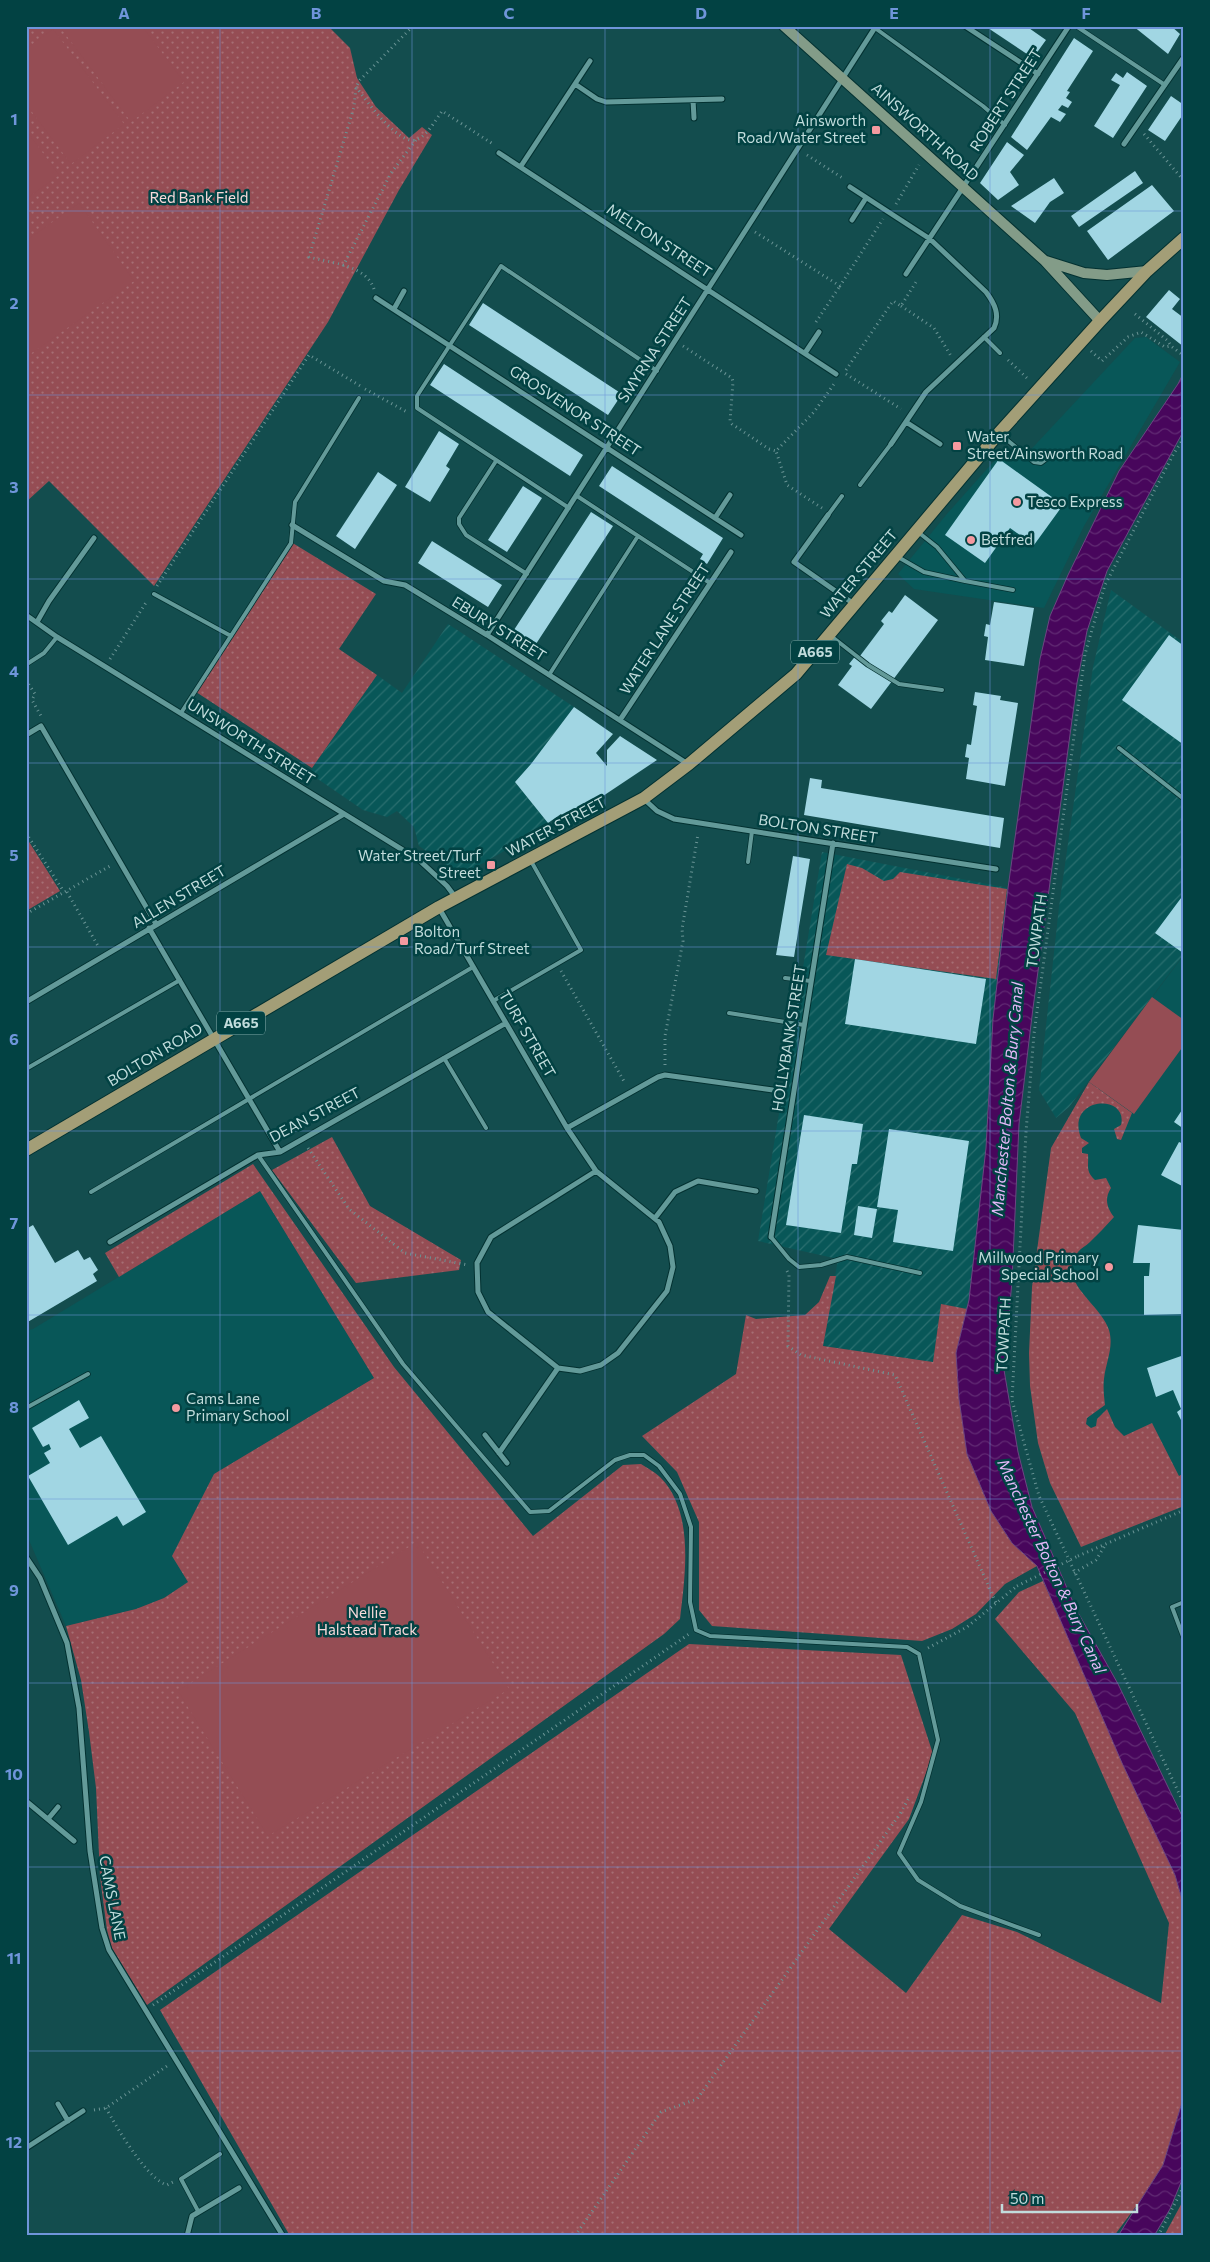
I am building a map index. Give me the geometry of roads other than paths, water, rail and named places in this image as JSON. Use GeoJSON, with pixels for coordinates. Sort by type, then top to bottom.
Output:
{"type":"FeatureCollection","features":[{"type":"Feature","properties":{"kind":"main road","name":"AINSWORTH ROAD"},"geometry":{"type":"LineString","coordinates":[[784,26],[1045,261],[1100,321]]}},
{"type":"Feature","properties":{"kind":"main road","name":"WATER STREET"},"geometry":{"type":"LineString","coordinates":[[456,898],[644,798],[689,764],[796,674],[1000,433],[1080,343],[1147,271],[1184,238]]}},
{"type":"Feature","properties":{"kind":"main road","name":"AINSWORTH ROAD"},"geometry":{"type":"LineString","coordinates":[[1045,261],[1084,273],[1107,275],[1147,271]]}},
{"type":"Feature","properties":{"kind":"main road","name":"BOLTON ROAD"},"geometry":{"type":"LineString","coordinates":[[26,1150],[456,898]]}},
{"type":"Feature","properties":{"kind":"street"},"geometry":{"type":"LineString","coordinates":[[965,26],[1038,74]]}},
{"type":"Feature","properties":{"kind":"street","name":"SMYRNA STREET"},"geometry":{"type":"LineString","coordinates":[[488,635],[876,27]]}},
{"type":"Feature","properties":{"kind":"street","name":"ROBERT STREET"},"geometry":{"type":"LineString","coordinates":[[964,188],[1068,27]]}},
{"type":"Feature","properties":{"kind":"street"},"geometry":{"type":"LineString","coordinates":[[1124,144],[1184,57]]}},
{"type":"Feature","properties":{"kind":"street"},"geometry":{"type":"LineString","coordinates":[[521,166],[590,62]]}},
{"type":"Feature","properties":{"kind":"street"},"geometry":{"type":"LineString","coordinates":[[575,84],[597,99],[606,102],[722,99]]}},
{"type":"Feature","properties":{"kind":"street"},"geometry":{"type":"LineString","coordinates":[[693,100],[694,118]]}},
{"type":"Feature","properties":{"kind":"street","name":"MELTON STREET"},"geometry":{"type":"LineString","coordinates":[[499,153],[836,374]]}},
{"type":"Feature","properties":{"kind":"street"},"geometry":{"type":"LineString","coordinates":[[850,187],[930,239],[986,292],[994,303],[997,321],[994,328],[926,392],[890,444]]}},
{"type":"Feature","properties":{"kind":"street"},"geometry":{"type":"LineString","coordinates":[[906,274],[964,188]]}},
{"type":"Feature","properties":{"kind":"street"},"geometry":{"type":"LineString","coordinates":[[852,220],[866,198]]}},
{"type":"Feature","properties":{"kind":"street"},"geometry":{"type":"LineString","coordinates":[[394,309],[404,291]]}},
{"type":"Feature","properties":{"kind":"street","name":"GROSVENOR STREET"},"geometry":{"type":"LineString","coordinates":[[376,298],[741,535]]}},
{"type":"Feature","properties":{"kind":"street"},"geometry":{"type":"LineString","coordinates":[[805,353],[820,332]]}},
{"type":"Feature","properties":{"kind":"street"},"geometry":{"type":"LineString","coordinates":[[906,422],[940,444]]}},
{"type":"Feature","properties":{"kind":"street"},"geometry":{"type":"LineString","coordinates":[[715,518],[730,494]]}},
{"type":"Feature","properties":{"kind":"street"},"geometry":{"type":"LineString","coordinates":[[829,514],[794,562],[854,605]]}},
{"type":"Feature","properties":{"kind":"street","name":"EBURY STREET"},"geometry":{"type":"LineString","coordinates":[[292,525],[384,582],[405,585],[488,635],[689,764]]}},
{"type":"Feature","properties":{"kind":"street"},"geometry":{"type":"LineString","coordinates":[[37,622],[49,601],[94,538]]}},
{"type":"Feature","properties":{"kind":"street","name":"WATER LANE STREET"},"geometry":{"type":"LineString","coordinates":[[620,720],[731,552]]}},
{"type":"Feature","properties":{"kind":"street","name":"UNSWORTH STREET"},"geometry":{"type":"LineString","coordinates":[[26,615],[105,667],[419,860],[447,886],[456,898]]}},
{"type":"Feature","properties":{"kind":"street"},"geometry":{"type":"LineString","coordinates":[[26,735],[41,726],[156,924]]}},
{"type":"Feature","properties":{"kind":"street","name":"BOLTON STREET"},"geometry":{"type":"LineString","coordinates":[[644,798],[664,816],[700,824],[996,869]]}},
{"type":"Feature","properties":{"kind":"street","name":"ALLEN STREET"},"geometry":{"type":"LineString","coordinates":[[26,1002],[344,814]]}},
{"type":"Feature","properties":{"kind":"street","name":"HOLLYBANK STREET"},"geometry":{"type":"LineString","coordinates":[[771,1237],[833,843]]}},
{"type":"Feature","properties":{"kind":"street","name":"TURF STREET"},"geometry":{"type":"LineString","coordinates":[[439,907],[567,1128],[596,1171],[655,1218]]}},
{"type":"Feature","properties":{"kind":"street"},"geometry":{"type":"LineString","coordinates":[[149,928],[280,1152]]}},
{"type":"Feature","properties":{"kind":"street","name":"DEAN STREET"},"geometry":{"type":"LineString","coordinates":[[110,1242],[258,1155],[280,1152],[506,1023]]}},
{"type":"Feature","properties":{"kind":"street"},"geometry":{"type":"LineString","coordinates":[[567,1128],[630,1092],[665,1075],[772,1090]]}},
{"type":"Feature","properties":{"kind":"street"},"geometry":{"type":"LineString","coordinates":[[596,1171],[491,1237],[477,1263],[478,1292],[488,1312],[558,1368],[580,1371],[601,1365],[618,1353],[667,1291],[673,1267],[670,1246],[659,1222],[655,1218],[675,1192],[698,1181],[756,1191]]}},
{"type":"Feature","properties":{"kind":"street"},"geometry":{"type":"LineString","coordinates":[[499,1453],[558,1368]]}},
{"type":"Feature","properties":{"kind":"street"},"geometry":{"type":"LineString","coordinates":[[485,1435],[507,1463]]}},
{"type":"Feature","properties":{"kind":"street","name":"CAMS LANE"},"geometry":{"type":"LineString","coordinates":[[26,1557],[40,1578],[67,1643],[79,1708],[90,1851],[102,1928],[110,1950],[144,2011],[283,2236]]}},
{"type":"Feature","properties":{"kind":"street"},"geometry":{"type":"LineString","coordinates":[[26,1801],[74,1841]]}},
{"type":"Feature","properties":{"kind":"street"},"geometry":{"type":"LineString","coordinates":[[48,1819],[58,1807]]}},
{"type":"Feature","properties":{"kind":"street"},"geometry":{"type":"LineString","coordinates":[[58,2104],[68,2120]]}},
{"type":"Feature","properties":{"kind":"street"},"geometry":{"type":"LineString","coordinates":[[26,2148],[83,2111]]}},
{"type":"Feature","properties":{"kind":"street"},"geometry":{"type":"LineString","coordinates":[[187,2236],[192,2216],[239,2188]]}},
{"type":"Feature","properties":{"kind":"lane"},"geometry":{"type":"LineString","coordinates":[[1076,26],[1165,85]]}},
{"type":"Feature","properties":{"kind":"lane"},"geometry":{"type":"LineString","coordinates":[[876,27],[983,106],[1005,125]]}},
{"type":"Feature","properties":{"kind":"lane"},"geometry":{"type":"LineString","coordinates":[[569,508],[417,408],[417,396],[501,266],[657,370]]}},
{"type":"Feature","properties":{"kind":"lane"},"geometry":{"type":"LineString","coordinates":[[984,337],[1000,352]]}},
{"type":"Feature","properties":{"kind":"lane"},"geometry":{"type":"LineString","coordinates":[[181,713],[290,543],[295,502],[359,398]]}},
{"type":"Feature","properties":{"kind":"lane"},"geometry":{"type":"LineString","coordinates":[[1000,433],[1034,462],[1041,463],[1053,454]]}},
{"type":"Feature","properties":{"kind":"lane"},"geometry":{"type":"LineString","coordinates":[[860,485],[890,444]]}},
{"type":"Feature","properties":{"kind":"lane"},"geometry":{"type":"LineString","coordinates":[[496,461],[459,518],[458,524],[466,535],[527,574]]}},
{"type":"Feature","properties":{"kind":"lane"},"geometry":{"type":"LineString","coordinates":[[577,496],[710,583]]}},
{"type":"Feature","properties":{"kind":"lane"},"geometry":{"type":"LineString","coordinates":[[829,514],[842,496]]}},
{"type":"Feature","properties":{"kind":"lane"},"geometry":{"type":"LineString","coordinates":[[917,530],[937,547],[965,581]]}},
{"type":"Feature","properties":{"kind":"lane"},"geometry":{"type":"LineString","coordinates":[[549,675],[638,536]]}},
{"type":"Feature","properties":{"kind":"lane"},"geometry":{"type":"LineString","coordinates":[[896,555],[924,572],[1013,590]]}},
{"type":"Feature","properties":{"kind":"lane"},"geometry":{"type":"LineString","coordinates":[[154,594],[231,636]]}},
{"type":"Feature","properties":{"kind":"lane"},"geometry":{"type":"LineString","coordinates":[[829,635],[899,684],[942,690]]}},
{"type":"Feature","properties":{"kind":"lane"},"geometry":{"type":"LineString","coordinates":[[27,664],[44,653],[57,637]]}},
{"type":"Feature","properties":{"kind":"lane"},"geometry":{"type":"LineString","coordinates":[[1119,748],[1184,798]]}},
{"type":"Feature","properties":{"kind":"lane"},"geometry":{"type":"LineString","coordinates":[[748,862],[752,832]]}},
{"type":"Feature","properties":{"kind":"lane"},"geometry":{"type":"LineString","coordinates":[[494,1001],[580,950],[530,859]]}},
{"type":"Feature","properties":{"kind":"lane"},"geometry":{"type":"LineString","coordinates":[[91,1192],[474,968]]}},
{"type":"Feature","properties":{"kind":"lane"},"geometry":{"type":"LineString","coordinates":[[785,978],[811,981]]}},
{"type":"Feature","properties":{"kind":"lane"},"geometry":{"type":"LineString","coordinates":[[26,1068],[180,980]]}},
{"type":"Feature","properties":{"kind":"lane"},"geometry":{"type":"LineString","coordinates":[[729,1013],[804,1025]]}},
{"type":"Feature","properties":{"kind":"lane"},"geometry":{"type":"LineString","coordinates":[[444,1058],[486,1128]]}},
{"type":"Feature","properties":{"kind":"lane"},"geometry":{"type":"LineString","coordinates":[[258,1155],[403,1364],[530,1512],[549,1511],[615,1460],[644,1455],[659,1466],[680,1494],[691,1527],[690,1602],[696,1630],[710,1636],[907,1647],[919,1654],[938,1740],[921,1802],[899,1853],[918,1880],[960,1906],[1039,1935]]}},
{"type":"Feature","properties":{"kind":"lane"},"geometry":{"type":"LineString","coordinates":[[771,1237],[789,1259],[799,1266],[821,1265],[847,1257],[920,1273]]}},
{"type":"Feature","properties":{"kind":"lane"},"geometry":{"type":"LineString","coordinates":[[26,1408],[88,1374]]}},
{"type":"Feature","properties":{"kind":"lane"},"geometry":{"type":"LineString","coordinates":[[1184,1602],[1172,1607],[1184,1639]]}},
{"type":"Feature","properties":{"kind":"lane"},"geometry":{"type":"LineString","coordinates":[[198,2211],[180,2179],[220,2154]]}},
{"type":"Feature","properties":{"kind":"water","name":"Manchester Bolton & Bury Canal"},"geometry":{"type":"Polygon","coordinates":[[[1184,372],[1184,430],[1107,571],[1087,631],[1077,683],[1019,1124],[1012,1281],[1004,1370],[1018,1452],[1032,1507],[1076,1609],[1118,1684],[1184,1820],[1184,1906],[1175,1875],[1122,1763],[1037,1566],[1012,1543],[991,1511],[967,1454],[959,1399],[956,1353],[969,1300],[986,1148],[993,1019],[1008,888],[1040,659],[1050,616],[1119,471],[1178,384],[1184,372]]]}},
{"type":"Feature","properties":{"kind":"water"},"geometry":{"type":"Polygon","coordinates":[[[1184,2096],[1184,2175],[1170,2209],[1154,2236],[1118,2236],[1163,2165],[1184,2096]]]}},
{"type":"Feature","properties":{"kind":"place","name":"Ainsworth Road/Water Street"},"geometry":{"type":"Point","coordinates":[876,130]}},
{"type":"Feature","properties":{"kind":"place","name":"Water Street/Ainsworth Road"},"geometry":{"type":"Point","coordinates":[957,446]}},
{"type":"Feature","properties":{"kind":"place","name":"Tesco Express"},"geometry":{"type":"Point","coordinates":[1017,502]}},
{"type":"Feature","properties":{"kind":"place","name":"Betfred"},"geometry":{"type":"Point","coordinates":[971,540]}},
{"type":"Feature","properties":{"kind":"place","name":"Water Street/Turf Street"},"geometry":{"type":"Point","coordinates":[491,865]}},
{"type":"Feature","properties":{"kind":"place","name":"Bolton Road/Turf Street"},"geometry":{"type":"Point","coordinates":[404,941]}},
{"type":"Feature","properties":{"kind":"place","name":"Millwood Primary Special School"},"geometry":{"type":"Point","coordinates":[1109,1267]}},
{"type":"Feature","properties":{"kind":"place","name":"Cams Lane Primary School"},"geometry":{"type":"Point","coordinates":[176,1408]}},
{"type":"Feature","properties":{"kind":"park label","name":"Red Bank Field"},"geometry":{"type":"Point","coordinates":[199,198]}},
{"type":"Feature","properties":{"kind":"park label","name":"Nellie Halstead Track"},"geometry":{"type":"Point","coordinates":[367,1622]}}]}
